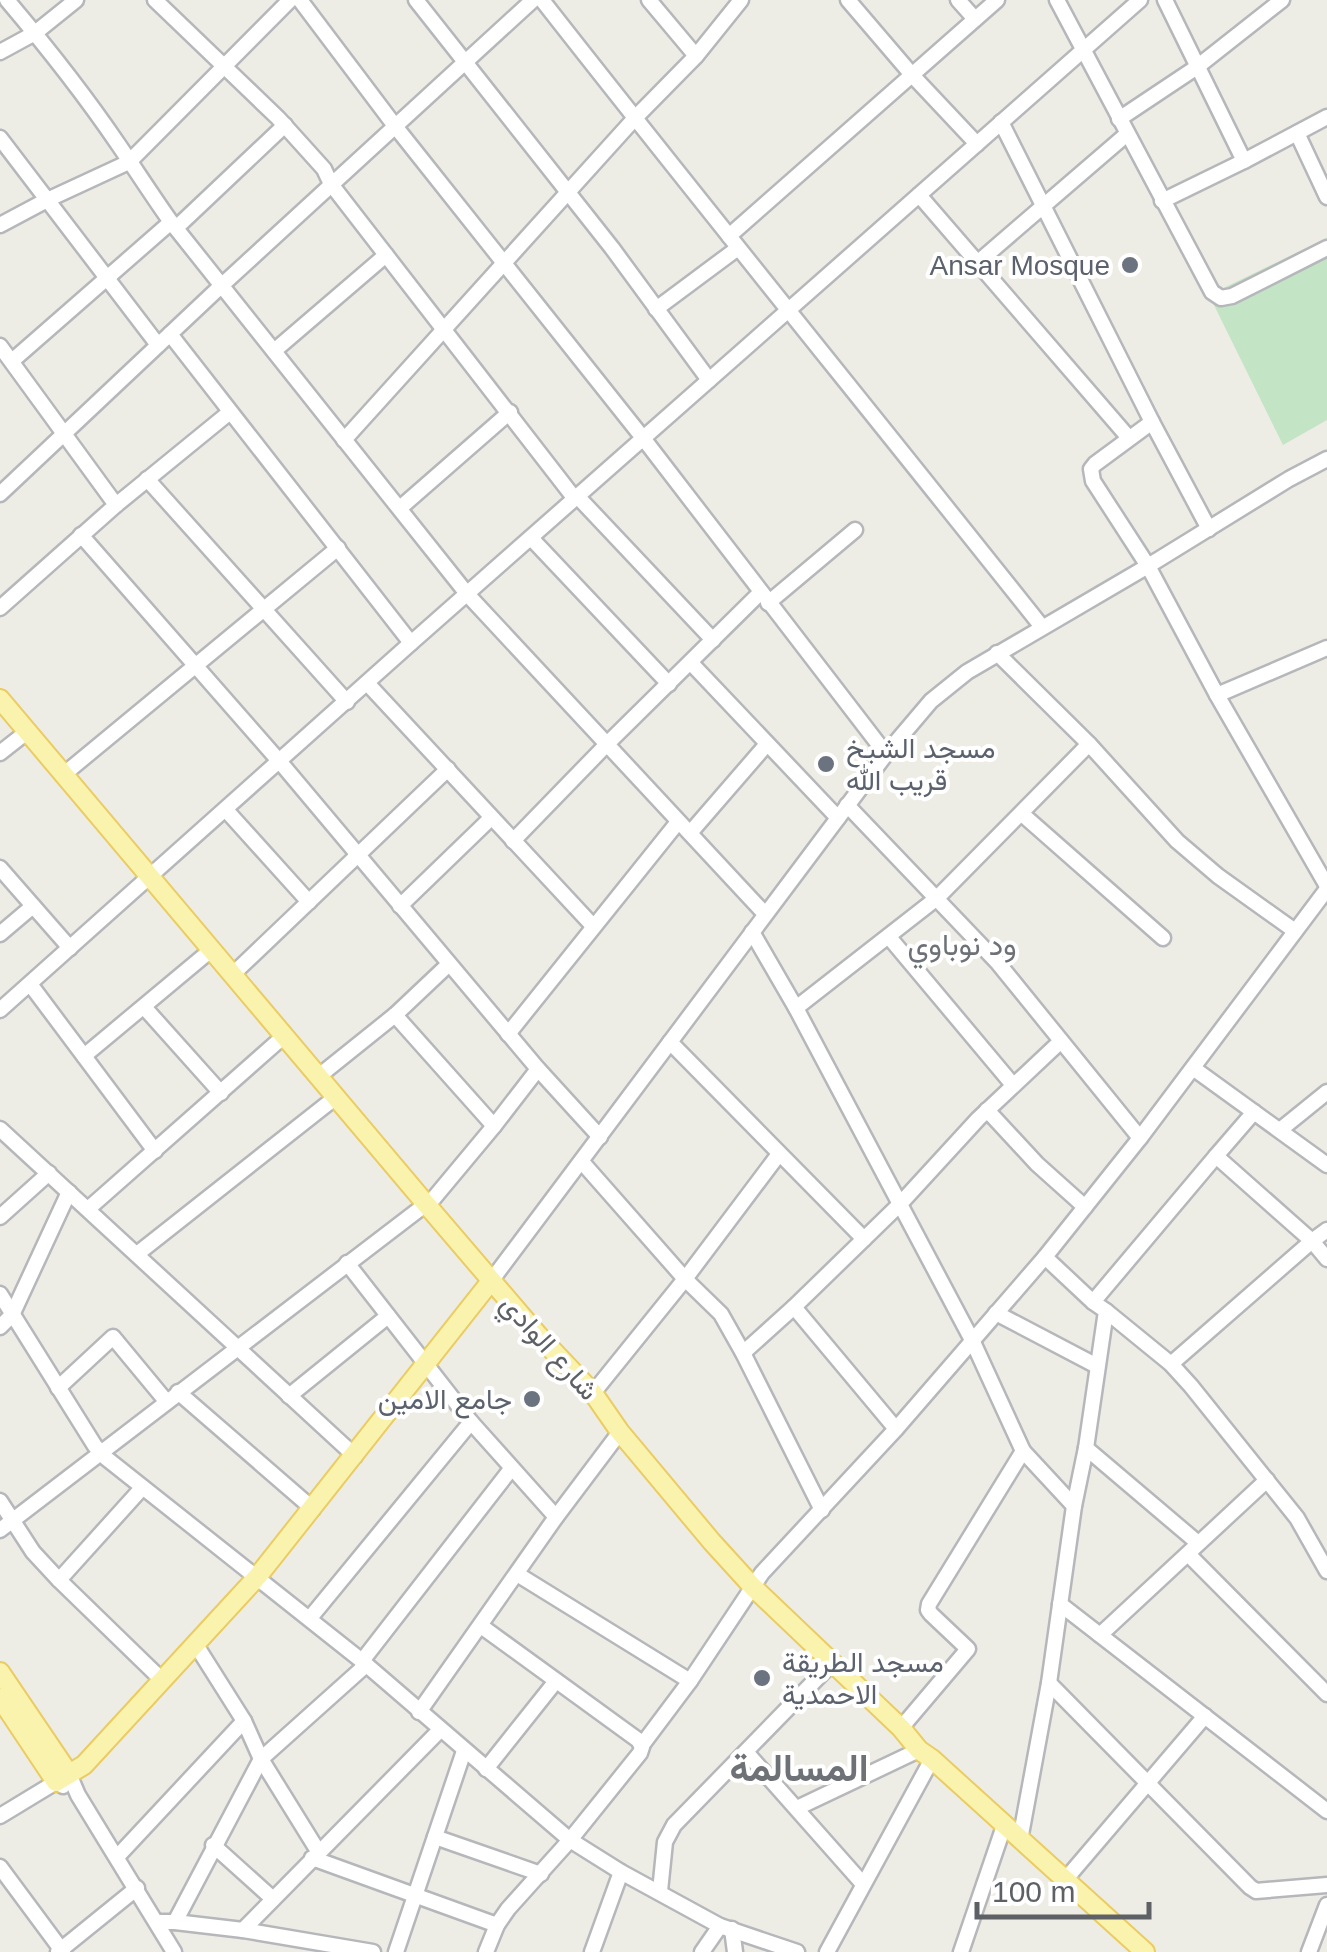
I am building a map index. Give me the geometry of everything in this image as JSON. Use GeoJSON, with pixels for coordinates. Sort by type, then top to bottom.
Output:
{"type":"FeatureCollection","features":[{"type":"Feature","properties":{"kind":"main road","name":"شارع الوادي"},"geometry":{"type":"LineString","coordinates":[[0,698],[426,1204],[593,1393],[620,1432],[753,1587],[925,1754],[1145,1952]]}},
{"type":"Feature","properties":{"kind":"main road"},"geometry":{"type":"LineString","coordinates":[[63,1778],[90,1760],[258,1576],[492,1281]]}},
{"type":"Feature","properties":{"kind":"main road"},"geometry":{"type":"LineString","coordinates":[[0,1672],[63,1778]]}},
{"type":"Feature","properties":{"kind":"main road"},"geometry":{"type":"LineString","coordinates":[[0,1698],[63,1778]]}},
{"type":"Feature","properties":{"kind":"street"},"geometry":{"type":"LineString","coordinates":[[7,0],[104,125],[174,225],[468,594],[766,914]]}},
{"type":"Feature","properties":{"kind":"street"},"geometry":{"type":"LineString","coordinates":[[0,52],[34,33],[76,0]]}},
{"type":"Feature","properties":{"kind":"street"},"geometry":{"type":"LineString","coordinates":[[156,0],[324,168],[386,255],[576,498],[714,640]]}},
{"type":"Feature","properties":{"kind":"street"},"geometry":{"type":"LineString","coordinates":[[0,226],[129,162],[290,0]]}},
{"type":"Feature","properties":{"kind":"street"},"geometry":{"type":"LineString","coordinates":[[300,0],[886,754]]}},
{"type":"Feature","properties":{"kind":"street"},"geometry":{"type":"LineString","coordinates":[[416,0],[710,380]]}},
{"type":"Feature","properties":{"kind":"street"},"geometry":{"type":"LineString","coordinates":[[0,494],[533,0]]}},
{"type":"Feature","properties":{"kind":"street"},"geometry":{"type":"LineString","coordinates":[[542,0],[1042,627]]}},
{"type":"Feature","properties":{"kind":"street"},"geometry":{"type":"LineString","coordinates":[[649,0],[696,56]]}},
{"type":"Feature","properties":{"kind":"street"},"geometry":{"type":"LineString","coordinates":[[344,440],[635,118],[696,56],[741,0]]}},
{"type":"Feature","properties":{"kind":"street"},"geometry":{"type":"LineString","coordinates":[[848,0],[977,144]]}},
{"type":"Feature","properties":{"kind":"street"},"geometry":{"type":"LineString","coordinates":[[958,0],[975,20]]}},
{"type":"Feature","properties":{"kind":"street"},"geometry":{"type":"LineString","coordinates":[[656,309],[997,0]]}},
{"type":"Feature","properties":{"kind":"street"},"geometry":{"type":"LineString","coordinates":[[1056,0],[1212,292],[1222,298],[1232,296],[1327,248]]}},
{"type":"Feature","properties":{"kind":"street"},"geometry":{"type":"LineString","coordinates":[[0,1010],[1140,0]]}},
{"type":"Feature","properties":{"kind":"street"},"geometry":{"type":"LineString","coordinates":[[1165,0],[1244,161]]}},
{"type":"Feature","properties":{"kind":"street"},"geometry":{"type":"LineString","coordinates":[[1119,120],[1197,67],[1282,0]]}},
{"type":"Feature","properties":{"kind":"street"},"geometry":{"type":"LineString","coordinates":[[1162,201],[1327,117]]}},
{"type":"Feature","properties":{"kind":"street"},"geometry":{"type":"LineString","coordinates":[[1001,122],[1209,529]]}},
{"type":"Feature","properties":{"kind":"street"},"geometry":{"type":"LineString","coordinates":[[12,361],[106,278],[174,225],[285,125]]}},
{"type":"Feature","properties":{"kind":"street"},"geometry":{"type":"LineString","coordinates":[[1297,133],[1327,197]]}},
{"type":"Feature","properties":{"kind":"street"},"geometry":{"type":"LineString","coordinates":[[976,264],[1126,134]]}},
{"type":"Feature","properties":{"kind":"street"},"geometry":{"type":"LineString","coordinates":[[0,138],[106,278],[230,412],[411,643]]}},
{"type":"Feature","properties":{"kind":"street"},"geometry":{"type":"LineString","coordinates":[[919,194],[1129,438]]}},
{"type":"Feature","properties":{"kind":"street"},"geometry":{"type":"LineString","coordinates":[[274,351],[386,255]]}},
{"type":"Feature","properties":{"kind":"street"},"geometry":{"type":"LineString","coordinates":[[0,346],[116,504]]}},
{"type":"Feature","properties":{"kind":"street"},"geometry":{"type":"LineString","coordinates":[[0,608],[116,504],[230,412]]}},
{"type":"Feature","properties":{"kind":"street"},"geometry":{"type":"LineString","coordinates":[[400,508],[510,412]]}},
{"type":"Feature","properties":{"kind":"street"},"geometry":{"type":"LineString","coordinates":[[486,1952],[508,1909],[640,1754],[642,1745],[762,1574],[1045,1257],[1140,1138],[1327,887],[1216,695],[1148,566],[1092,481],[1091,469],[1096,464],[1152,422]]}},
{"type":"Feature","properties":{"kind":"street"},"geometry":{"type":"LineString","coordinates":[[492,1281],[886,754],[931,701],[997,653],[1327,459]]}},
{"type":"Feature","properties":{"kind":"street"},"geometry":{"type":"LineString","coordinates":[[147,479],[346,702]]}},
{"type":"Feature","properties":{"kind":"street"},"geometry":{"type":"LineString","coordinates":[[512,841],[714,640],[855,530]]}},
{"type":"Feature","properties":{"kind":"street"},"geometry":{"type":"LineString","coordinates":[[81,535],[600,1137]]}},
{"type":"Feature","properties":{"kind":"street"},"geometry":{"type":"LineString","coordinates":[[531,538],[669,684]]}},
{"type":"Feature","properties":{"kind":"street"},"geometry":{"type":"LineString","coordinates":[[63,775],[338,548]]}},
{"type":"Feature","properties":{"kind":"street"},"geometry":{"type":"LineString","coordinates":[[1216,695],[1327,648]]}},
{"type":"Feature","properties":{"kind":"street"},"geometry":{"type":"LineString","coordinates":[[997,653],[1090,744],[1187,850],[1296,932]]}},
{"type":"Feature","properties":{"kind":"street"},"geometry":{"type":"LineString","coordinates":[[691,663],[767,744],[937,898],[998,963],[1140,1138]]}},
{"type":"Feature","properties":{"kind":"street"},"geometry":{"type":"LineString","coordinates":[[367,683],[593,926]]}},
{"type":"Feature","properties":{"kind":"street"},"geometry":{"type":"LineString","coordinates":[[0,753],[28,731]]}},
{"type":"Feature","properties":{"kind":"street"},"geometry":{"type":"LineString","coordinates":[[508,1034],[593,926],[767,744]]}},
{"type":"Feature","properties":{"kind":"street"},"geometry":{"type":"LineString","coordinates":[[796,1008],[937,898],[1090,744]]}},
{"type":"Feature","properties":{"kind":"street"},"geometry":{"type":"LineString","coordinates":[[232,975],[448,769]]}},
{"type":"Feature","properties":{"kind":"street"},"geometry":{"type":"LineString","coordinates":[[226,810],[309,902]]}},
{"type":"Feature","properties":{"kind":"street"},"geometry":{"type":"LineString","coordinates":[[1022,814],[1163,938]]}},
{"type":"Feature","properties":{"kind":"street"},"geometry":{"type":"LineString","coordinates":[[400,906],[492,818]]}},
{"type":"Feature","properties":{"kind":"street"},"geometry":{"type":"LineString","coordinates":[[0,868],[70,948]]}},
{"type":"Feature","properties":{"kind":"street"},"geometry":{"type":"LineString","coordinates":[[0,934],[33,906]]}},
{"type":"Feature","properties":{"kind":"street"},"geometry":{"type":"LineString","coordinates":[[752,932],[972,1340],[1023,1451],[1074,1506]]}},
{"type":"Feature","properties":{"kind":"street"},"geometry":{"type":"LineString","coordinates":[[889,937],[1013,1086]]}},
{"type":"Feature","properties":{"kind":"street"},"geometry":{"type":"LineString","coordinates":[[84,1056],[210,950]]}},
{"type":"Feature","properties":{"kind":"street"},"geometry":{"type":"LineString","coordinates":[[319,1076],[449,964]]}},
{"type":"Feature","properties":{"kind":"street"},"geometry":{"type":"LineString","coordinates":[[30,984],[155,1150]]}},
{"type":"Feature","properties":{"kind":"street"},"geometry":{"type":"LineString","coordinates":[[144,1007],[220,1092]]}},
{"type":"Feature","properties":{"kind":"street"},"geometry":{"type":"LineString","coordinates":[[395,1014],[494,1126]]}},
{"type":"Feature","properties":{"kind":"street"},"geometry":{"type":"LineString","coordinates":[[88,1210],[284,1036]]}},
{"type":"Feature","properties":{"kind":"street"},"geometry":{"type":"LineString","coordinates":[[743,1353],[864,1240],[987,1110],[1061,1041]]}},
{"type":"Feature","properties":{"kind":"street"},"geometry":{"type":"LineString","coordinates":[[670,1042],[864,1240]]}},
{"type":"Feature","properties":{"kind":"street"},"geometry":{"type":"LineString","coordinates":[[1193,1068],[1327,1166]]}},
{"type":"Feature","properties":{"kind":"street"},"geometry":{"type":"LineString","coordinates":[[6,1525],[426,1204],[447,1184],[538,1069]]}},
{"type":"Feature","properties":{"kind":"street"},"geometry":{"type":"LineString","coordinates":[[1280,1130],[1327,1092]]}},
{"type":"Feature","properties":{"kind":"street"},"geometry":{"type":"LineString","coordinates":[[136,1254],[336,1098]]}},
{"type":"Feature","properties":{"kind":"street"},"geometry":{"type":"LineString","coordinates":[[987,1110],[1037,1164],[1085,1207]]}},
{"type":"Feature","properties":{"kind":"street"},"geometry":{"type":"LineString","coordinates":[[1020,1840],[1086,1448],[1100,1307],[1254,1112]]}},
{"type":"Feature","properties":{"kind":"street"},"geometry":{"type":"LineString","coordinates":[[0,1128],[354,1456]]}},
{"type":"Feature","properties":{"kind":"street"},"geometry":{"type":"LineString","coordinates":[[593,1393],[779,1154]]}},
{"type":"Feature","properties":{"kind":"street"},"geometry":{"type":"LineString","coordinates":[[1216,1156],[1327,1259]]}},
{"type":"Feature","properties":{"kind":"street"},"geometry":{"type":"LineString","coordinates":[[582,1162],[721,1314],[822,1510]]}},
{"type":"Feature","properties":{"kind":"street"},"geometry":{"type":"LineString","coordinates":[[0,1217],[49,1174]]}},
{"type":"Feature","properties":{"kind":"street"},"geometry":{"type":"LineString","coordinates":[[0,1327],[12,1315],[69,1192]]}},
{"type":"Feature","properties":{"kind":"street"},"geometry":{"type":"LineString","coordinates":[[1171,1364],[1327,1230]]}},
{"type":"Feature","properties":{"kind":"street"},"geometry":{"type":"LineString","coordinates":[[1045,1257],[1171,1364],[1191,1386],[1297,1518],[1327,1571]]}},
{"type":"Feature","properties":{"kind":"street"},"geometry":{"type":"LineString","coordinates":[[347,1263],[472,1422],[556,1518]]}},
{"type":"Feature","properties":{"kind":"street"},"geometry":{"type":"LineString","coordinates":[[0,1294],[100,1452],[142,1488],[310,1618],[570,1840],[621,1872],[726,1927],[798,1952]]}},
{"type":"Feature","properties":{"kind":"street"},"geometry":{"type":"LineString","coordinates":[[794,1307],[896,1428]]}},
{"type":"Feature","properties":{"kind":"street"},"geometry":{"type":"LineString","coordinates":[[996,1313],[1097,1366]]}},
{"type":"Feature","properties":{"kind":"street"},"geometry":{"type":"LineString","coordinates":[[289,1396],[388,1316]]}},
{"type":"Feature","properties":{"kind":"street"},"geometry":{"type":"LineString","coordinates":[[58,1388],[113,1337],[172,1397],[313,1509]]}},
{"type":"Feature","properties":{"kind":"street"},"geometry":{"type":"LineString","coordinates":[[310,1618],[472,1422]]}},
{"type":"Feature","properties":{"kind":"street"},"geometry":{"type":"LineString","coordinates":[[419,1712],[620,1432]]}},
{"type":"Feature","properties":{"kind":"street"},"geometry":{"type":"LineString","coordinates":[[1086,1448],[1193,1548],[1327,1694]]}},
{"type":"Feature","properties":{"kind":"street"},"geometry":{"type":"LineString","coordinates":[[901,1728],[968,1649],[931,1614],[929,1604],[1023,1451]]}},
{"type":"Feature","properties":{"kind":"street"},"geometry":{"type":"LineString","coordinates":[[175,1922],[261,1759],[364,1663],[512,1469]]}},
{"type":"Feature","properties":{"kind":"street"},"geometry":{"type":"LineString","coordinates":[[1100,1635],[1267,1480]]}},
{"type":"Feature","properties":{"kind":"street"},"geometry":{"type":"LineString","coordinates":[[58,1580],[142,1488]]}},
{"type":"Feature","properties":{"kind":"street"},"geometry":{"type":"LineString","coordinates":[[0,1501],[6,1525],[163,1681]]}},
{"type":"Feature","properties":{"kind":"street"},"geometry":{"type":"LineString","coordinates":[[517,1574],[690,1681]]}},
{"type":"Feature","properties":{"kind":"street"},"geometry":{"type":"LineString","coordinates":[[1060,1604],[1327,1811]]}},
{"type":"Feature","properties":{"kind":"street"},"geometry":{"type":"LineString","coordinates":[[481,1626],[642,1745]]}},
{"type":"Feature","properties":{"kind":"street"},"geometry":{"type":"LineString","coordinates":[[196,1645],[244,1720],[261,1759],[315,1855],[497,1925]]}},
{"type":"Feature","properties":{"kind":"street"},"geometry":{"type":"LineString","coordinates":[[660,1891],[665,1842],[674,1825],[833,1662]]}},
{"type":"Feature","properties":{"kind":"street"},"geometry":{"type":"LineString","coordinates":[[486,1768],[556,1681]]}},
{"type":"Feature","properties":{"kind":"street"},"geometry":{"type":"LineString","coordinates":[[1049,1683],[1250,1888],[1262,1891],[1327,1886]]}},
{"type":"Feature","properties":{"kind":"street"},"geometry":{"type":"LineString","coordinates":[[1065,1880],[1205,1716]]}},
{"type":"Feature","properties":{"kind":"street"},"geometry":{"type":"LineString","coordinates":[[117,1857],[244,1720]]}},
{"type":"Feature","properties":{"kind":"street"},"geometry":{"type":"LineString","coordinates":[[243,1930],[440,1730]]}},
{"type":"Feature","properties":{"kind":"street"},"geometry":{"type":"LineString","coordinates":[[396,1952],[464,1751]]}},
{"type":"Feature","properties":{"kind":"street"},"geometry":{"type":"LineString","coordinates":[[746,1752],[863,1884]]}},
{"type":"Feature","properties":{"kind":"street"},"geometry":{"type":"LineString","coordinates":[[797,1808],[925,1754]]}},
{"type":"Feature","properties":{"kind":"street"},"geometry":{"type":"LineString","coordinates":[[826,1952],[925,1754]]}},
{"type":"Feature","properties":{"kind":"street"},"geometry":{"type":"LineString","coordinates":[[0,1816],[63,1778],[137,1888],[172,1951]]}},
{"type":"Feature","properties":{"kind":"street"},"geometry":{"type":"LineString","coordinates":[[960,1952],[1004,1826]]}},
{"type":"Feature","properties":{"kind":"street"},"geometry":{"type":"LineString","coordinates":[[435,1836],[541,1874]]}},
{"type":"Feature","properties":{"kind":"street"},"geometry":{"type":"LineString","coordinates":[[213,1846],[273,1900]]}},
{"type":"Feature","properties":{"kind":"street"},"geometry":{"type":"LineString","coordinates":[[0,1867],[61,1951],[137,1888]]}},
{"type":"Feature","properties":{"kind":"street"},"geometry":{"type":"LineString","coordinates":[[592,1952],[621,1872]]}},
{"type":"Feature","properties":{"kind":"street"},"geometry":{"type":"LineString","coordinates":[[1314,1950],[1327,1905]]}},
{"type":"Feature","properties":{"kind":"street"},"geometry":{"type":"LineString","coordinates":[[158,1922],[243,1930],[373,1952]]}},
{"type":"Feature","properties":{"kind":"street"},"geometry":{"type":"LineString","coordinates":[[702,1952],[726,1927]]}},
{"type":"Feature","properties":{"kind":"street"},"geometry":{"type":"LineString","coordinates":[[726,1927],[735,1952]]}},
{"type":"Feature","properties":{"kind":"street"},"geometry":{"type":"LineString","coordinates":[[262,1952],[279,1938]]}},
{"type":"Feature","properties":{"kind":"green space"},"geometry":{"type":"Polygon","coordinates":[[[1327,238],[1327,420],[1283,445],[1209,295],[1327,238]]]}},
{"type":"Feature","properties":{"kind":"place","name":"Ansar Mosque"},"geometry":{"type":"Point","coordinates":[1130,265]}},
{"type":"Feature","properties":{"kind":"place","name":"مسجد الشيخ قريب الله"},"geometry":{"type":"Point","coordinates":[826,764]}},
{"type":"Feature","properties":{"kind":"place","name":"جامع الامين"},"geometry":{"type":"Point","coordinates":[532,1399]}},
{"type":"Feature","properties":{"kind":"place","name":"مسجد الطريقة الاحمدية"},"geometry":{"type":"Point","coordinates":[762,1678]}},
{"type":"Feature","properties":{"kind":"district","name":"ود نوباوي"},"geometry":{"type":"Point","coordinates":[962,945]}},
{"type":"Feature","properties":{"kind":"district","name":"المسالمة"},"geometry":{"type":"Point","coordinates":[799,1768]}}]}
